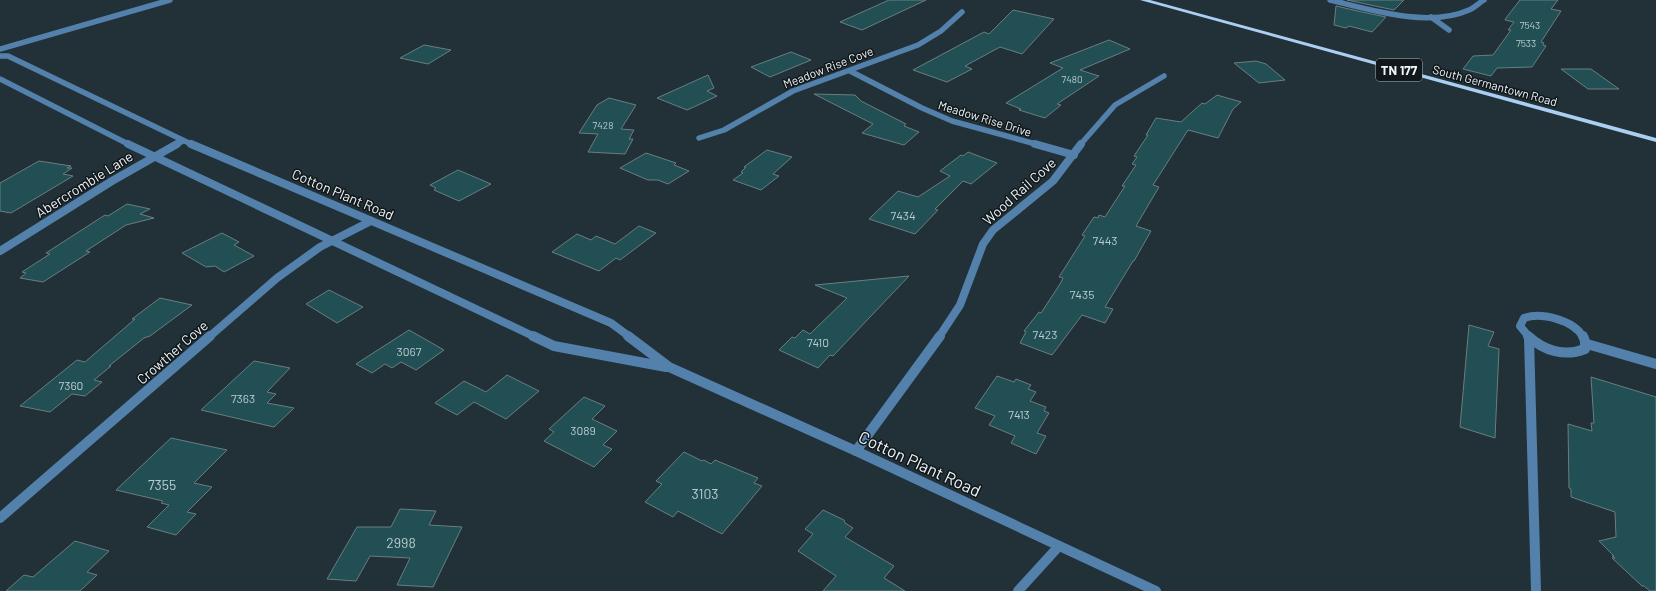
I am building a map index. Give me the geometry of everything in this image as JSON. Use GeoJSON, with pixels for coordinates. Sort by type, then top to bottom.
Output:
{"type":"FeatureCollection","features":[{"type":"Feature","properties":{"kind":"main road","name":"South Germantown Road"},"geometry":{"type":"LineString","coordinates":[[1143,0],[1656,140]]}},
{"type":"Feature","properties":{"kind":"street"},"geometry":{"type":"LineString","coordinates":[[0,49],[170,0]]}},
{"type":"Feature","properties":{"kind":"street"},"geometry":{"type":"LineString","coordinates":[[1330,0],[1391,14],[1431,17],[1466,12],[1475,8],[1484,0]]}},
{"type":"Feature","properties":{"kind":"street","name":"Meadow Rise Cove"},"geometry":{"type":"LineString","coordinates":[[699,138],[724,130],[793,92],[918,45],[941,31],[962,12]]}},
{"type":"Feature","properties":{"kind":"street"},"geometry":{"type":"LineString","coordinates":[[1431,17],[1449,30]]}},
{"type":"Feature","properties":{"kind":"street","name":"Cotton Plant Road"},"geometry":{"type":"LineString","coordinates":[[0,56],[8,56],[183,141],[611,323],[669,367],[856,451],[1156,591]]}},
{"type":"Feature","properties":{"kind":"street","name":"Meadow Rise Drive"},"geometry":{"type":"LineString","coordinates":[[850,71],[927,111],[952,121],[1074,155]]}},
{"type":"Feature","properties":{"kind":"street","name":"Wood Rail Cove"},"geometry":{"type":"LineString","coordinates":[[856,451],[946,328],[960,305],[983,244],[993,230],[1053,181],[1090,132],[1115,105],[1131,94],[1164,76]]}},
{"type":"Feature","properties":{"kind":"street","name":"Cotton Plant Road"},"geometry":{"type":"LineString","coordinates":[[0,79],[153,157],[554,346],[669,367]]}},
{"type":"Feature","properties":{"kind":"street","name":"Abercrombie Lane"},"geometry":{"type":"LineString","coordinates":[[0,251],[153,157],[183,141]]}},
{"type":"Feature","properties":{"kind":"street","name":"Crowther Cove"},"geometry":{"type":"LineString","coordinates":[[0,518],[277,278],[308,255],[331,241],[371,221]]}},
{"type":"Feature","properties":{"kind":"street"},"geometry":{"type":"LineString","coordinates":[[1537,315],[1568,324],[1585,338],[1587,344],[1585,349],[1580,352],[1568,353],[1544,347],[1529,338],[1520,326],[1524,318],[1537,315]]}},
{"type":"Feature","properties":{"kind":"street"},"geometry":{"type":"LineString","coordinates":[[1529,338],[1536,591]]}},
{"type":"Feature","properties":{"kind":"street"},"geometry":{"type":"LineString","coordinates":[[1587,344],[1656,364]]}},
{"type":"Feature","properties":{"kind":"street"},"geometry":{"type":"LineString","coordinates":[[1018,591],[1059,546]]}},
{"type":"Feature","properties":{"kind":"building"},"geometry":{"type":"Polygon","coordinates":[[[889,0],[926,0],[862,30],[840,22],[889,0]]]}},
{"type":"Feature","properties":{"kind":"building"},"geometry":{"type":"Polygon","coordinates":[[[1347,0],[1404,0],[1394,10],[1347,0]]]}},
{"type":"Feature","properties":{"kind":"building"},"geometry":{"type":"Polygon","coordinates":[[[1520,0],[1558,0],[1551,9],[1561,11],[1541,42],[1546,46],[1532,67],[1497,68],[1491,76],[1463,69],[1473,56],[1493,55],[1511,30],[1508,30],[1514,22],[1505,20],[1520,0]]]}},
{"type":"Feature","properties":{"kind":"building"},"geometry":{"type":"Polygon","coordinates":[[[1336,6],[1386,17],[1372,32],[1349,26],[1346,28],[1334,25],[1336,6]]]}},
{"type":"Feature","properties":{"kind":"building"},"geometry":{"type":"Polygon","coordinates":[[[1013,10],[1054,19],[1022,54],[1000,47],[965,66],[972,69],[947,82],[913,70],[984,32],[989,34],[1013,10]]]}},
{"type":"Feature","properties":{"kind":"building"},"geometry":{"type":"Polygon","coordinates":[[[1109,40],[1130,49],[1080,70],[1099,76],[1057,104],[1061,105],[1045,118],[1019,110],[1021,109],[1006,103],[1063,68],[1050,63],[1109,40]]]}},
{"type":"Feature","properties":{"kind":"building"},"geometry":{"type":"Polygon","coordinates":[[[424,45],[451,50],[428,64],[400,58],[424,45]]]}},
{"type":"Feature","properties":{"kind":"building"},"geometry":{"type":"Polygon","coordinates":[[[791,52],[811,60],[770,77],[751,67],[791,52]]]}},
{"type":"Feature","properties":{"kind":"building"},"geometry":{"type":"Polygon","coordinates":[[[1256,61],[1266,64],[1285,80],[1259,83],[1234,63],[1256,61]]]}},
{"type":"Feature","properties":{"kind":"building"},"geometry":{"type":"Polygon","coordinates":[[[1561,69],[1591,69],[1619,89],[1588,89],[1561,69]]]}},
{"type":"Feature","properties":{"kind":"building"},"geometry":{"type":"Polygon","coordinates":[[[708,75],[714,88],[707,91],[717,96],[696,106],[687,110],[657,98],[708,75]]]}},
{"type":"Feature","properties":{"kind":"building"},"geometry":{"type":"Polygon","coordinates":[[[814,94],[855,95],[861,101],[906,124],[904,126],[919,132],[904,145],[862,133],[873,124],[814,94]]]}},
{"type":"Feature","properties":{"kind":"building"},"geometry":{"type":"Polygon","coordinates":[[[1217,95],[1241,102],[1233,109],[1218,138],[1188,130],[1153,185],[1159,187],[1136,226],[1151,231],[1105,307],[1113,309],[1105,323],[1082,315],[1052,355],[1020,343],[1026,332],[1024,331],[1039,312],[1041,313],[1060,284],[1063,278],[1059,277],[1085,236],[1082,235],[1094,217],[1098,218],[1099,215],[1105,217],[1125,186],[1122,186],[1136,165],[1132,164],[1137,157],[1134,156],[1148,135],[1146,135],[1156,118],[1181,122],[1202,103],[1205,104],[1217,95]]]}},
{"type":"Feature","properties":{"kind":"building"},"geometry":{"type":"Polygon","coordinates":[[[609,98],[636,105],[621,129],[634,130],[629,139],[633,139],[625,154],[588,152],[598,134],[579,133],[597,105],[609,98]]]}},
{"type":"Feature","properties":{"kind":"building"},"geometry":{"type":"Polygon","coordinates":[[[767,150],[792,157],[773,174],[779,176],[761,190],[733,180],[743,173],[741,172],[746,167],[744,167],[767,150]]]}},
{"type":"Feature","properties":{"kind":"building"},"geometry":{"type":"Polygon","coordinates":[[[968,152],[997,163],[971,184],[963,181],[935,209],[938,210],[915,234],[869,219],[898,191],[918,197],[950,176],[940,171],[961,155],[963,156],[968,152]]]}},
{"type":"Feature","properties":{"kind":"building"},"geometry":{"type":"Polygon","coordinates":[[[646,153],[676,163],[674,165],[689,171],[668,184],[658,180],[648,180],[620,168],[646,153]]]}},
{"type":"Feature","properties":{"kind":"building"},"geometry":{"type":"Polygon","coordinates":[[[39,161],[71,166],[67,168],[72,168],[63,174],[73,176],[11,213],[0,211],[0,183],[39,161]]]}},
{"type":"Feature","properties":{"kind":"building"},"geometry":{"type":"Polygon","coordinates":[[[458,170],[491,184],[459,201],[434,190],[436,188],[430,185],[458,170]]]}},
{"type":"Feature","properties":{"kind":"building"},"geometry":{"type":"Polygon","coordinates":[[[127,204],[150,209],[140,214],[154,218],[126,225],[86,251],[90,252],[43,282],[20,278],[26,273],[22,272],[50,254],[46,253],[105,215],[108,216],[127,204]]]}},
{"type":"Feature","properties":{"kind":"building"},"geometry":{"type":"Polygon","coordinates":[[[639,226],[656,233],[620,260],[616,258],[599,271],[552,252],[577,234],[591,240],[596,236],[615,244],[639,226]]]}},
{"type":"Feature","properties":{"kind":"building"},"geometry":{"type":"Polygon","coordinates":[[[222,233],[239,242],[234,245],[254,256],[224,272],[215,266],[206,267],[182,253],[222,233]]]}},
{"type":"Feature","properties":{"kind":"building"},"geometry":{"type":"Polygon","coordinates":[[[909,276],[833,356],[830,355],[818,368],[779,350],[792,337],[795,338],[803,330],[810,334],[847,298],[815,285],[909,276]]]}},
{"type":"Feature","properties":{"kind":"building"},"geometry":{"type":"Polygon","coordinates":[[[329,290],[363,307],[337,323],[306,304],[329,290]]]}},
{"type":"Feature","properties":{"kind":"building"},"geometry":{"type":"Polygon","coordinates":[[[160,298],[192,305],[150,336],[144,338],[109,366],[111,366],[94,380],[102,382],[85,396],[72,394],[50,412],[20,406],[77,360],[85,362],[135,319],[132,319],[160,298]]]}},
{"type":"Feature","properties":{"kind":"building"},"geometry":{"type":"Polygon","coordinates":[[[1469,325],[1494,332],[1488,346],[1499,349],[1495,438],[1460,427],[1469,325]]]}},
{"type":"Feature","properties":{"kind":"building"},"geometry":{"type":"Polygon","coordinates":[[[409,330],[444,350],[416,370],[401,362],[392,368],[385,364],[372,373],[356,364],[409,330]]]}},
{"type":"Feature","properties":{"kind":"building"},"geometry":{"type":"Polygon","coordinates":[[[254,361],[290,368],[267,392],[276,394],[267,403],[294,408],[274,427],[201,410],[254,361]]]}},
{"type":"Feature","properties":{"kind":"building"},"geometry":{"type":"Polygon","coordinates":[[[507,375],[539,391],[506,419],[474,402],[457,415],[435,403],[464,381],[486,392],[507,375]]]}},
{"type":"Feature","properties":{"kind":"building"},"geometry":{"type":"Polygon","coordinates":[[[997,376],[1014,382],[1016,379],[1031,385],[1028,389],[1036,392],[1030,401],[1046,407],[1044,411],[1049,413],[1037,433],[1046,436],[1036,454],[1011,443],[1015,436],[989,425],[995,416],[975,408],[997,376]]]}},
{"type":"Feature","properties":{"kind":"building"},"geometry":{"type":"Polygon","coordinates":[[[1591,377],[1656,397],[1656,591],[1650,591],[1642,586],[1612,558],[1615,558],[1599,541],[1616,537],[1615,512],[1571,497],[1571,489],[1569,488],[1568,424],[1592,431],[1591,423],[1594,423],[1591,377]]]}},
{"type":"Feature","properties":{"kind":"building"},"geometry":{"type":"Polygon","coordinates":[[[584,397],[605,406],[592,419],[617,431],[603,445],[612,449],[594,467],[544,441],[554,432],[549,429],[584,397]]]}},
{"type":"Feature","properties":{"kind":"building"},"geometry":{"type":"Polygon","coordinates":[[[171,438],[227,450],[194,483],[212,487],[187,512],[196,514],[176,535],[147,527],[169,505],[161,503],[163,501],[116,490],[171,438]]]}},
{"type":"Feature","properties":{"kind":"building"},"geometry":{"type":"Polygon","coordinates":[[[684,452],[711,464],[715,460],[758,478],[754,483],[762,486],[722,534],[678,511],[673,517],[645,502],[662,484],[656,481],[684,452]]]}},
{"type":"Feature","properties":{"kind":"building"},"geometry":{"type":"Polygon","coordinates":[[[400,509],[436,511],[429,525],[462,527],[433,587],[397,585],[410,558],[370,556],[356,581],[327,579],[357,527],[391,527],[400,509]]]}},
{"type":"Feature","properties":{"kind":"building"},"geometry":{"type":"Polygon","coordinates":[[[823,510],[844,520],[845,523],[853,528],[845,537],[894,566],[884,578],[905,591],[823,591],[836,576],[798,551],[813,534],[805,529],[823,510]]]}},
{"type":"Feature","properties":{"kind":"building"},"geometry":{"type":"Polygon","coordinates":[[[75,541],[109,551],[87,572],[97,575],[80,591],[6,591],[24,575],[33,577],[75,541]]]}}]}
